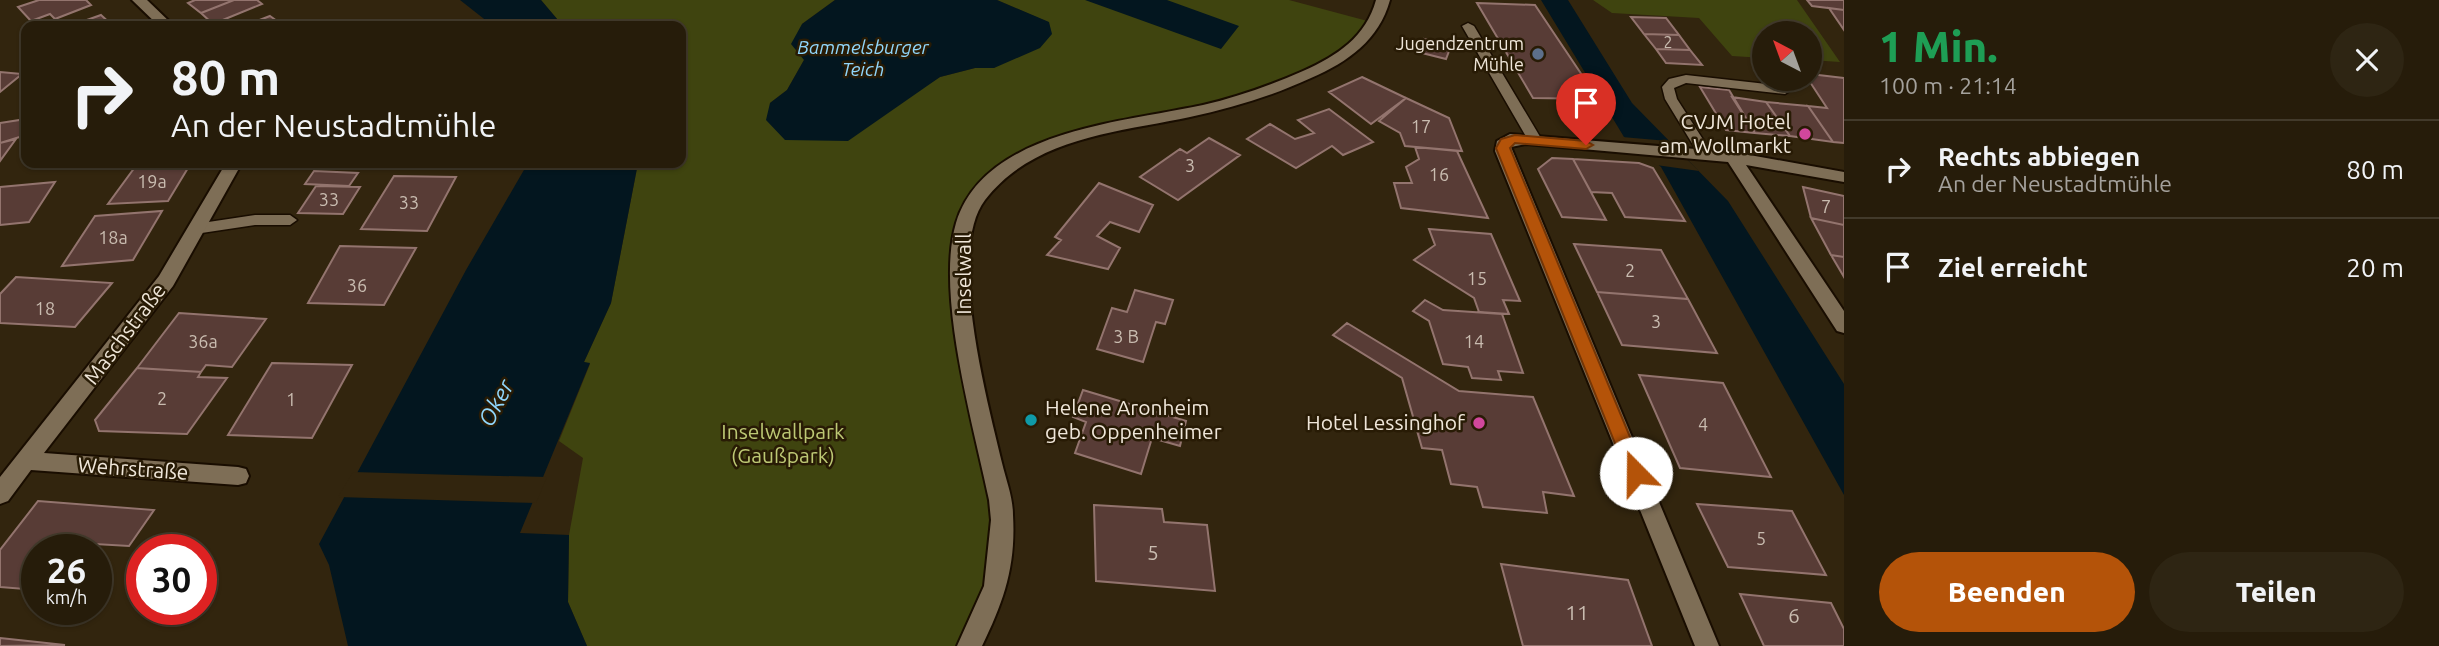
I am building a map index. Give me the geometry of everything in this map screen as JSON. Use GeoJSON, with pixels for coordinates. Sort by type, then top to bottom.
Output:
{"type":"FeatureCollection","features":[{"type":"Feature","properties":{"kind":"street"},"geometry":{"type":"LineString","coordinates":[[139,0],[162,21]]}},
{"type":"Feature","properties":{"kind":"street","name":"Inselwall"},"geometry":{"type":"LineString","coordinates":[[969,646],[994,592],[1002,517],[964,321],[962,232],[965,218],[976,199],[1007,170],[1040,150],[1060,142],[1125,124],[1241,100],[1314,72],[1354,48],[1373,27],[1382,0]]}},
{"type":"Feature","properties":{"kind":"street"},"geometry":{"type":"LineString","coordinates":[[1707,646],[1503,151],[1506,142],[1535,140],[1733,157],[1844,177]]}},
{"type":"Feature","properties":{"kind":"street"},"geometry":{"type":"LineString","coordinates":[[1733,157],[1844,326]]}},
{"type":"Feature","properties":{"kind":"street","name":"Maschstraße"},"geometry":{"type":"LineString","coordinates":[[0,494],[166,281],[231,168]]}},
{"type":"Feature","properties":{"kind":"street","name":"Wehrstraße"},"geometry":{"type":"LineString","coordinates":[[27,461],[238,476]]}},
{"type":"Feature","properties":{"kind":"lane"},"geometry":{"type":"LineString","coordinates":[[1468,26],[1535,140]]}},
{"type":"Feature","properties":{"kind":"lane"},"geometry":{"type":"LineString","coordinates":[[1706,155],[1671,99],[1668,87],[1673,82],[1686,79],[1752,86]]}},
{"type":"Feature","properties":{"kind":"lane"},"geometry":{"type":"LineString","coordinates":[[195,229],[255,220],[290,220]]}},
{"type":"Feature","properties":{"kind":"green space","name":"Inselwallpark (Gaußpark)"},"geometry":{"type":"Polygon","coordinates":[[[541,0],[835,0],[802,24],[804,60],[787,90],[770,103],[913,94],[940,77],[975,68],[994,68],[1048,22],[997,0],[1289,0],[1375,23],[1354,48],[1241,100],[1060,142],[990,184],[961,249],[1002,517],[969,646],[587,646],[568,602],[569,535],[583,458],[559,441],[590,364],[584,362],[611,303],[637,168],[686,168],[686,21],[559,21],[541,0]]]}},
{"type":"Feature","properties":{"kind":"green space"},"geometry":{"type":"Polygon","coordinates":[[[1593,0],[1797,0],[1812,21],[1752,21],[1752,57],[1732,56],[1699,18],[1612,13],[1593,0]]]}},
{"type":"Feature","properties":{"kind":"green space"},"geometry":{"type":"Polygon","coordinates":[[[1822,36],[1840,62],[1822,61],[1822,36]]]}},
{"type":"Feature","properties":{"kind":"water"},"geometry":{"type":"Polygon","coordinates":[[[460,0],[541,0],[559,21],[487,21],[460,0]]]}},
{"type":"Feature","properties":{"kind":"water","name":"Bammelsburger Teich"},"geometry":{"type":"Polygon","coordinates":[[[835,0],[997,0],[1049,22],[1052,34],[1040,48],[994,68],[975,68],[940,77],[848,141],[785,140],[766,120],[770,103],[787,90],[804,60],[791,44],[802,24],[835,0]]]}},
{"type":"Feature","properties":{"kind":"water"},"geometry":{"type":"Polygon","coordinates":[[[1085,0],[1167,0],[1239,26],[1221,49],[1085,0]]]}},
{"type":"Feature","properties":{"kind":"water"},"geometry":{"type":"Polygon","coordinates":[[[1541,0],[1568,0],[1632,103],[1728,201],[1844,384],[1844,495],[1661,167],[1624,137],[1541,0]]]}},
{"type":"Feature","properties":{"kind":"water","name":"Oker"},"geometry":{"type":"Polygon","coordinates":[[[525,168],[637,168],[611,303],[584,362],[590,363],[520,533],[569,535],[568,602],[587,646],[348,646],[329,565],[319,544],[466,270],[525,168]]]}},
{"type":"Feature","properties":{"kind":"pier"},"geometry":{"type":"Polygon","coordinates":[[[1622,137],[1668,141],[1699,171],[1656,165],[1622,137]]]}},
{"type":"Feature","properties":{"kind":"pier"},"geometry":{"type":"Polygon","coordinates":[[[353,472],[547,477],[536,503],[338,497],[353,472]]]}},
{"type":"Feature","properties":{"kind":"building"},"geometry":{"type":"Polygon","coordinates":[[[39,0],[86,0],[91,5],[55,19],[50,14],[31,21],[18,7],[39,0]]]}},
{"type":"Feature","properties":{"kind":"building"},"geometry":{"type":"Polygon","coordinates":[[[195,0],[234,0],[201,13],[188,3],[195,0]]]}},
{"type":"Feature","properties":{"kind":"building"},"geometry":{"type":"Polygon","coordinates":[[[234,0],[257,0],[262,4],[220,21],[210,21],[201,13],[234,0]]]}},
{"type":"Feature","properties":{"kind":"building"},"geometry":{"type":"Polygon","coordinates":[[[1807,0],[1844,0],[1844,10],[1812,6],[1807,0]]]}},
{"type":"Feature","properties":{"kind":"building","name":"Jugendzentrum Mühle"},"geometry":{"type":"Polygon","coordinates":[[[1477,3],[1535,5],[1598,99],[1533,98],[1477,3]]]}},
{"type":"Feature","properties":{"kind":"building"},"geometry":{"type":"Polygon","coordinates":[[[1829,8],[1844,10],[1844,30],[1829,8]]]}},
{"type":"Feature","properties":{"kind":"building"},"geometry":{"type":"Polygon","coordinates":[[[101,15],[108,21],[84,21],[101,15]]]}},
{"type":"Feature","properties":{"kind":"building"},"geometry":{"type":"Polygon","coordinates":[[[270,16],[277,21],[257,21],[270,16]]]}},
{"type":"Feature","properties":{"kind":"building"},"geometry":{"type":"Polygon","coordinates":[[[1631,17],[1666,18],[1679,35],[1644,34],[1631,17]]]}},
{"type":"Feature","properties":{"kind":"building"},"geometry":{"type":"Polygon","coordinates":[[[1644,34],[1679,35],[1690,50],[1656,49],[1644,34]]]}},
{"type":"Feature","properties":{"kind":"building"},"geometry":{"type":"Polygon","coordinates":[[[1424,39],[1451,46],[1446,59],[1418,52],[1424,39]]]}},
{"type":"Feature","properties":{"kind":"building"},"geometry":{"type":"Polygon","coordinates":[[[1656,49],[1690,50],[1702,65],[1666,63],[1656,49]]]}},
{"type":"Feature","properties":{"kind":"building"},"geometry":{"type":"Polygon","coordinates":[[[0,72],[21,74],[21,75],[0,92],[0,72]]]}},
{"type":"Feature","properties":{"kind":"building"},"geometry":{"type":"Polygon","coordinates":[[[1822,75],[1844,78],[1844,143],[1833,142],[1808,106],[1827,108],[1816,91],[1822,91],[1822,75]]]}},
{"type":"Feature","properties":{"kind":"building"},"geometry":{"type":"Polygon","coordinates":[[[1362,77],[1406,98],[1371,124],[1329,92],[1362,77]]]}},
{"type":"Feature","properties":{"kind":"building"},"geometry":{"type":"Polygon","coordinates":[[[1700,87],[1729,90],[1755,133],[1726,130],[1700,87]]]}},
{"type":"Feature","properties":{"kind":"building"},"geometry":{"type":"Polygon","coordinates":[[[1732,97],[1766,102],[1790,136],[1755,133],[1732,97]]]}},
{"type":"Feature","properties":{"kind":"building"},"geometry":{"type":"Polygon","coordinates":[[[1406,98],[1449,118],[1462,151],[1405,146],[1400,133],[1379,121],[1406,98]]]}},
{"type":"Feature","properties":{"kind":"building"},"geometry":{"type":"Polygon","coordinates":[[[1766,102],[1808,106],[1833,142],[1790,136],[1766,102]]]}},
{"type":"Feature","properties":{"kind":"building"},"geometry":{"type":"Polygon","coordinates":[[[1329,109],[1373,142],[1343,155],[1332,146],[1296,168],[1247,139],[1270,124],[1295,139],[1314,133],[1298,120],[1329,109]]]}},
{"type":"Feature","properties":{"kind":"building"},"geometry":{"type":"Polygon","coordinates":[[[21,120],[21,137],[0,143],[0,123],[21,120]]]}},
{"type":"Feature","properties":{"kind":"building"},"geometry":{"type":"Polygon","coordinates":[[[1209,138],[1240,155],[1178,200],[1140,177],[1180,149],[1187,153],[1209,138]]]}},
{"type":"Feature","properties":{"kind":"building"},"geometry":{"type":"Polygon","coordinates":[[[16,139],[0,161],[0,143],[16,139]]]}},
{"type":"Feature","properties":{"kind":"building"},"geometry":{"type":"Polygon","coordinates":[[[1415,147],[1457,151],[1488,218],[1401,208],[1394,183],[1412,183],[1406,167],[1419,159],[1415,147]]]}},
{"type":"Feature","properties":{"kind":"building"},"geometry":{"type":"Polygon","coordinates":[[[1552,158],[1573,159],[1606,220],[1562,217],[1538,169],[1552,158]]]}},
{"type":"Feature","properties":{"kind":"building"},"geometry":{"type":"Polygon","coordinates":[[[1573,159],[1639,163],[1653,168],[1685,221],[1625,217],[1612,193],[1591,192],[1573,159]]]}},
{"type":"Feature","properties":{"kind":"building"},"geometry":{"type":"Polygon","coordinates":[[[134,168],[188,168],[168,201],[108,204],[134,168]]]}},
{"type":"Feature","properties":{"kind":"building"},"geometry":{"type":"Polygon","coordinates":[[[314,171],[358,173],[349,186],[305,184],[314,171]]]}},
{"type":"Feature","properties":{"kind":"building"},"geometry":{"type":"Polygon","coordinates":[[[394,176],[456,177],[427,231],[361,229],[394,176]]]}},
{"type":"Feature","properties":{"kind":"building"},"geometry":{"type":"Polygon","coordinates":[[[55,182],[29,222],[0,225],[0,187],[55,182]]]}},
{"type":"Feature","properties":{"kind":"building"},"geometry":{"type":"Polygon","coordinates":[[[1099,183],[1153,205],[1139,232],[1110,222],[1097,236],[1120,248],[1108,269],[1047,255],[1061,240],[1055,237],[1099,183]]]}},
{"type":"Feature","properties":{"kind":"building"},"geometry":{"type":"Polygon","coordinates":[[[316,186],[360,187],[343,214],[298,213],[316,186]]]}},
{"type":"Feature","properties":{"kind":"building"},"geometry":{"type":"Polygon","coordinates":[[[1803,187],[1844,196],[1844,225],[1811,218],[1803,187]]]}},
{"type":"Feature","properties":{"kind":"building"},"geometry":{"type":"Polygon","coordinates":[[[162,211],[133,260],[62,266],[95,216],[162,211]]]}},
{"type":"Feature","properties":{"kind":"building"},"geometry":{"type":"Polygon","coordinates":[[[1811,218],[1844,225],[1844,257],[1831,255],[1811,218]]]}},
{"type":"Feature","properties":{"kind":"building"},"geometry":{"type":"Polygon","coordinates":[[[1429,229],[1491,234],[1520,301],[1503,300],[1509,314],[1479,312],[1474,298],[1414,260],[1435,245],[1429,229]]]}},
{"type":"Feature","properties":{"kind":"building"},"geometry":{"type":"Polygon","coordinates":[[[1574,244],[1661,250],[1688,299],[1597,292],[1574,244]]]}},
{"type":"Feature","properties":{"kind":"building"},"geometry":{"type":"Polygon","coordinates":[[[340,246],[416,248],[384,305],[308,303],[340,246]]]}},
{"type":"Feature","properties":{"kind":"building"},"geometry":{"type":"Polygon","coordinates":[[[1831,255],[1844,257],[1844,277],[1831,255]]]}},
{"type":"Feature","properties":{"kind":"building"},"geometry":{"type":"Polygon","coordinates":[[[16,277],[112,283],[75,327],[0,323],[0,294],[16,277]]]}},
{"type":"Feature","properties":{"kind":"building"},"geometry":{"type":"Polygon","coordinates":[[[1135,290],[1173,300],[1165,324],[1156,322],[1143,362],[1097,349],[1112,308],[1127,312],[1135,290]]]}},
{"type":"Feature","properties":{"kind":"building"},"geometry":{"type":"Polygon","coordinates":[[[1597,292],[1688,299],[1717,353],[1622,345],[1597,292]]]}},
{"type":"Feature","properties":{"kind":"building"},"geometry":{"type":"Polygon","coordinates":[[[1425,300],[1443,310],[1502,314],[1523,373],[1498,371],[1501,380],[1472,378],[1468,367],[1443,364],[1429,321],[1413,311],[1425,300]]]}},
{"type":"Feature","properties":{"kind":"building"},"geometry":{"type":"Polygon","coordinates":[[[179,313],[266,319],[232,367],[206,365],[201,372],[137,368],[179,313]]]}},
{"type":"Feature","properties":{"kind":"building","name":"Hotel Lessinghof"},"geometry":{"type":"Polygon","coordinates":[[[1347,323],[1459,391],[1533,397],[1574,496],[1543,492],[1547,513],[1483,507],[1477,487],[1451,484],[1442,450],[1422,448],[1402,378],[1333,335],[1347,323]]]}},
{"type":"Feature","properties":{"kind":"building"},"geometry":{"type":"Polygon","coordinates":[[[272,363],[352,365],[312,438],[228,435],[272,363]]]}},
{"type":"Feature","properties":{"kind":"building"},"geometry":{"type":"Polygon","coordinates":[[[137,368],[201,372],[198,377],[227,378],[187,434],[99,431],[95,420],[137,368]]]}},
{"type":"Feature","properties":{"kind":"building"},"geometry":{"type":"Polygon","coordinates":[[[1639,375],[1723,383],[1771,477],[1680,468],[1639,375]]]}},
{"type":"Feature","properties":{"kind":"building"},"geometry":{"type":"Polygon","coordinates":[[[1083,390],[1186,421],[1180,446],[1152,438],[1141,474],[1075,453],[1086,422],[1073,417],[1083,390]]]}},
{"type":"Feature","properties":{"kind":"building"},"geometry":{"type":"Polygon","coordinates":[[[38,501],[154,510],[137,534],[126,534],[126,546],[112,545],[112,534],[21,534],[21,589],[0,587],[0,550],[38,501]]]}},
{"type":"Feature","properties":{"kind":"building"},"geometry":{"type":"Polygon","coordinates":[[[1697,504],[1792,511],[1826,575],[1728,567],[1697,504]]]}},
{"type":"Feature","properties":{"kind":"building"},"geometry":{"type":"Polygon","coordinates":[[[1094,505],[1162,509],[1164,522],[1207,525],[1215,591],[1096,581],[1094,505]]]}},
{"type":"Feature","properties":{"kind":"building"},"geometry":{"type":"Polygon","coordinates":[[[1501,564],[1628,580],[1652,646],[1523,646],[1501,564]]]}},
{"type":"Feature","properties":{"kind":"building"},"geometry":{"type":"Polygon","coordinates":[[[1740,594],[1831,603],[1844,629],[1844,646],[1764,646],[1740,594]]]}},
{"type":"Feature","properties":{"kind":"building"},"geometry":{"type":"Polygon","coordinates":[[[0,638],[65,645],[0,646],[0,638]]]}},
{"type":"Feature","properties":{"kind":"place","name":"Jugendzentrum Mühle"},"geometry":{"type":"Point","coordinates":[1538,54]}},
{"type":"Feature","properties":{"kind":"place","name":"CVJM Hotel am Wollmarkt"},"geometry":{"type":"Point","coordinates":[1805,134]}},
{"type":"Feature","properties":{"kind":"place","name":"Helene Aronheim geb. Oppenheimer"},"geometry":{"type":"Point","coordinates":[1031,420]}},
{"type":"Feature","properties":{"kind":"place","name":"Hotel Lessinghof"},"geometry":{"type":"Point","coordinates":[1479,423]}},
{"type":"Feature","properties":{"kind":"route"},"geometry":{"type":"LineString","coordinates":[[1586,145],[1510,139],[1503,145],[1503,151],[1636,473]]}}]}
